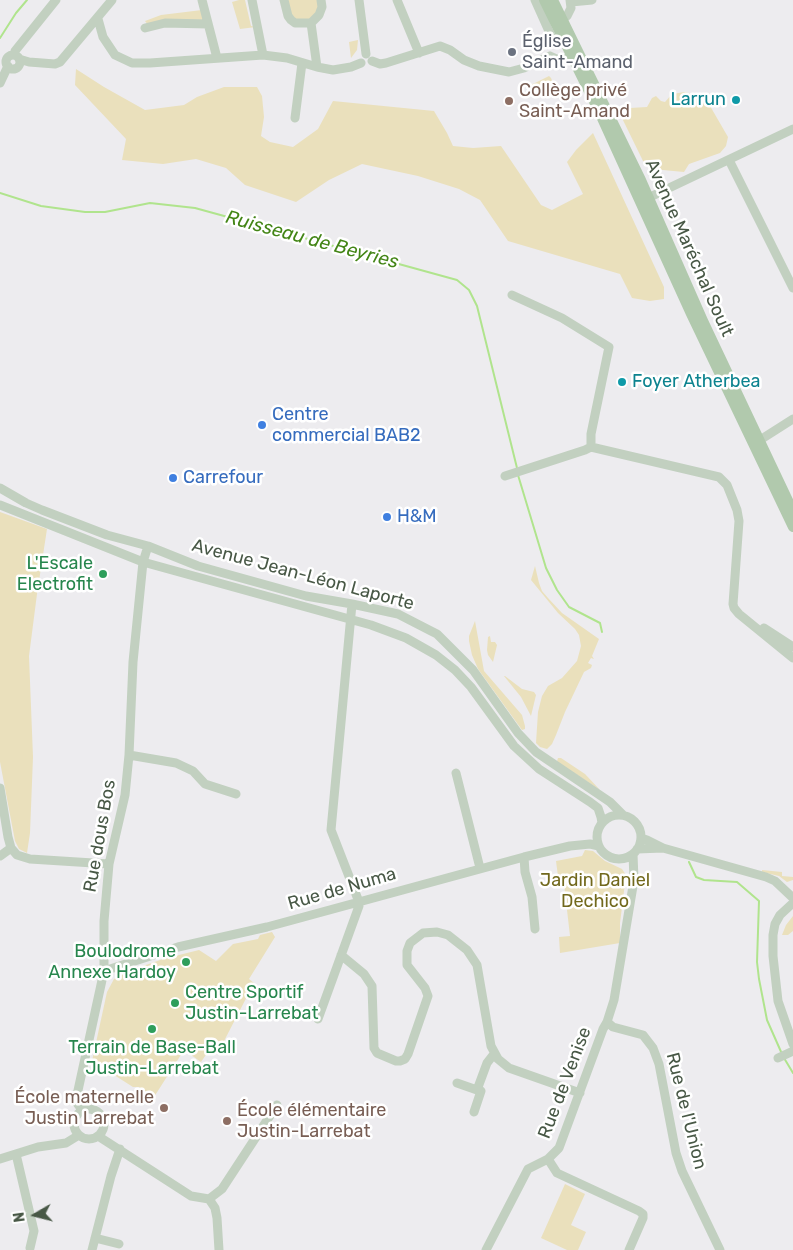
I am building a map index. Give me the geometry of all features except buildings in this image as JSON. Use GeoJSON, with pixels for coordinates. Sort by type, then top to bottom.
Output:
{"type":"FeatureCollection","features":[{"type":"Feature","properties":{"kind":"main road"},"geometry":{"type":"LineString","coordinates":[[549,1],[555,34],[575,53],[756,441],[793,527]]}},
{"type":"Feature","properties":{"kind":"main road","name":"Avenue Maréchal Soult"},"geometry":{"type":"LineString","coordinates":[[549,1],[563,18],[575,53],[641,180],[756,441],[793,510]]}},
{"type":"Feature","properties":{"kind":"street"},"geometry":{"type":"LineString","coordinates":[[17,57],[15,51],[56,0]]}},
{"type":"Feature","properties":{"kind":"street"},"geometry":{"type":"LineString","coordinates":[[0,83],[8,66],[7,60],[10,56],[29,62],[55,64],[64,58],[112,0]]}},
{"type":"Feature","properties":{"kind":"street"},"geometry":{"type":"LineString","coordinates":[[202,0],[217,58]]}},
{"type":"Feature","properties":{"kind":"street"},"geometry":{"type":"LineString","coordinates":[[252,0],[263,55]]}},
{"type":"Feature","properties":{"kind":"street"},"geometry":{"type":"LineString","coordinates":[[284,0],[288,16],[295,23],[311,23],[322,8],[321,0]]}},
{"type":"Feature","properties":{"kind":"street"},"geometry":{"type":"LineString","coordinates":[[358,0],[369,58]]}},
{"type":"Feature","properties":{"kind":"street"},"geometry":{"type":"LineString","coordinates":[[397,0],[419,53]]}},
{"type":"Feature","properties":{"kind":"street"},"geometry":{"type":"LineString","coordinates":[[535,0],[555,34],[550,43],[550,56]]}},
{"type":"Feature","properties":{"kind":"street"},"geometry":{"type":"LineString","coordinates":[[563,18],[570,12],[570,1],[592,0]]}},
{"type":"Feature","properties":{"kind":"street"},"geometry":{"type":"LineString","coordinates":[[98,19],[104,37],[115,54],[122,60],[132,63],[263,55],[287,58],[333,70],[361,63],[361,56],[380,64],[437,46],[450,50],[473,64],[504,72],[520,70],[550,56]]}},
{"type":"Feature","properties":{"kind":"street"},"geometry":{"type":"LineString","coordinates":[[144,28],[166,23],[208,24]]}},
{"type":"Feature","properties":{"kind":"street"},"geometry":{"type":"LineString","coordinates":[[311,23],[317,67]]}},
{"type":"Feature","properties":{"kind":"street"},"geometry":{"type":"LineString","coordinates":[[550,56],[558,60],[575,53]]}},
{"type":"Feature","properties":{"kind":"street"},"geometry":{"type":"LineString","coordinates":[[295,118],[302,63]]}},
{"type":"Feature","properties":{"kind":"street"},"geometry":{"type":"LineString","coordinates":[[648,198],[793,129]]}},
{"type":"Feature","properties":{"kind":"street"},"geometry":{"type":"LineString","coordinates":[[729,160],[793,288]]}},
{"type":"Feature","properties":{"kind":"street"},"geometry":{"type":"LineString","coordinates":[[512,295],[562,318],[609,347],[591,434],[591,447]]}},
{"type":"Feature","properties":{"kind":"street"},"geometry":{"type":"LineString","coordinates":[[756,441],[793,419]]}},
{"type":"Feature","properties":{"kind":"street"},"geometry":{"type":"LineString","coordinates":[[510,474],[591,447],[724,480],[740,521],[733,604],[739,614],[793,658]]}},
{"type":"Feature","properties":{"kind":"street","name":"Avenue Jean-Léon Laporte"},"geometry":{"type":"LineString","coordinates":[[0,488],[42,510],[107,535],[148,546],[198,566],[306,596],[398,614],[437,634],[473,670],[518,733],[531,747],[546,760],[610,802],[623,815]]}},
{"type":"Feature","properties":{"kind":"street","name":"Avenue Jean-Léon Laporte"},"geometry":{"type":"LineString","coordinates":[[0,505],[143,562],[352,620],[406,638],[436,655],[455,670],[471,687],[514,746],[539,769],[598,808],[602,823]]}},
{"type":"Feature","properties":{"kind":"street","name":"Rue dous Bos"},"geometry":{"type":"LineString","coordinates":[[83,1110],[77,1103],[76,1095],[104,970],[104,921],[109,864],[122,814],[128,755],[133,662],[143,562],[148,546]]}},
{"type":"Feature","properties":{"kind":"street"},"geometry":{"type":"LineString","coordinates":[[318,1019],[359,902],[331,830],[352,604]]}},
{"type":"Feature","properties":{"kind":"street"},"geometry":{"type":"LineString","coordinates":[[739,614],[793,647]]}},
{"type":"Feature","properties":{"kind":"street"},"geometry":{"type":"LineString","coordinates":[[774,634],[780,647]]}},
{"type":"Feature","properties":{"kind":"street"},"geometry":{"type":"LineString","coordinates":[[128,755],[176,763],[193,772],[206,784],[236,794]]}},
{"type":"Feature","properties":{"kind":"street"},"geometry":{"type":"LineString","coordinates":[[456,773],[480,868]]}},
{"type":"Feature","properties":{"kind":"street"},"geometry":{"type":"LineString","coordinates":[[0,788],[8,837],[11,848],[17,855],[30,860],[109,864]]}},
{"type":"Feature","properties":{"kind":"street"},"geometry":{"type":"LineString","coordinates":[[607,1022],[614,1000],[634,880],[635,851],[641,838],[636,823],[623,815],[611,816],[598,829],[595,842],[605,854],[611,857],[623,858],[635,851],[663,848]]}},
{"type":"Feature","properties":{"kind":"street"},"geometry":{"type":"LineString","coordinates":[[641,838],[663,848],[766,877],[785,889],[793,898]]}},
{"type":"Feature","properties":{"kind":"street","name":"Rue de Numa"},"geometry":{"type":"LineString","coordinates":[[104,970],[178,947],[267,927],[480,868],[552,850],[595,842]]}},
{"type":"Feature","properties":{"kind":"street"},"geometry":{"type":"LineString","coordinates":[[0,856],[11,848]]}},
{"type":"Feature","properties":{"kind":"street"},"geometry":{"type":"LineString","coordinates":[[524,857],[532,896],[535,930]]}},
{"type":"Feature","properties":{"kind":"street"},"geometry":{"type":"LineString","coordinates":[[623,858],[634,875]]}},
{"type":"Feature","properties":{"kind":"street"},"geometry":{"type":"LineString","coordinates":[[793,903],[780,915],[775,924],[773,942],[776,988],[782,1016],[793,1044]]}},
{"type":"Feature","properties":{"kind":"street"},"geometry":{"type":"LineString","coordinates":[[341,955],[364,974],[372,986],[374,1048],[377,1053],[400,1061],[405,1059],[408,1054],[428,996],[425,988],[407,965],[407,951],[410,943],[422,933],[436,932],[448,935],[467,950],[476,964],[491,1046],[494,1054],[503,1065],[580,1093]]}},
{"type":"Feature","properties":{"kind":"street","name":"Rue de Venise"},"geometry":{"type":"LineString","coordinates":[[486,1250],[528,1169],[548,1159],[564,1140],[607,1022]]}},
{"type":"Feature","properties":{"kind":"street","name":"Rue de l'Union"},"geometry":{"type":"LineString","coordinates":[[607,1022],[613,1027],[643,1035],[653,1048],[659,1064],[676,1153],[682,1171],[720,1250]]}},
{"type":"Feature","properties":{"kind":"street"},"geometry":{"type":"LineString","coordinates":[[778,1058],[790,1052]]}},
{"type":"Feature","properties":{"kind":"street"},"geometry":{"type":"LineString","coordinates":[[478,1090],[487,1063],[494,1054]]}},
{"type":"Feature","properties":{"kind":"street"},"geometry":{"type":"LineString","coordinates":[[457,1083],[481,1091],[474,1112]]}},
{"type":"Feature","properties":{"kind":"street"},"geometry":{"type":"LineString","coordinates":[[208,1199],[222,1189],[277,1105]]}},
{"type":"Feature","properties":{"kind":"street"},"geometry":{"type":"LineString","coordinates":[[90,1109],[96,1111],[104,1122],[104,1128],[98,1136],[88,1140],[79,1135],[74,1122],[83,1110],[90,1109]]}},
{"type":"Feature","properties":{"kind":"street"},"geometry":{"type":"LineString","coordinates":[[0,1158],[38,1147],[66,1143],[79,1135]]}},
{"type":"Feature","properties":{"kind":"street"},"geometry":{"type":"LineString","coordinates":[[98,1136],[191,1196],[208,1199],[215,1208],[219,1250]]}},
{"type":"Feature","properties":{"kind":"street"},"geometry":{"type":"LineString","coordinates":[[92,1250],[120,1149]]}},
{"type":"Feature","properties":{"kind":"street"},"geometry":{"type":"LineString","coordinates":[[16,1154],[34,1231],[30,1248]]}},
{"type":"Feature","properties":{"kind":"street"},"geometry":{"type":"LineString","coordinates":[[548,1159],[557,1173],[642,1214],[643,1218],[629,1250]]}},
{"type":"Feature","properties":{"kind":"street"},"geometry":{"type":"LineString","coordinates":[[96,1238],[119,1244]]}},
{"type":"Feature","properties":{"kind":"green space"},"geometry":{"type":"Polygon","coordinates":[[[245,0],[251,26],[256,27],[240,29],[232,2],[245,0]]]}},
{"type":"Feature","properties":{"kind":"green space"},"geometry":{"type":"Polygon","coordinates":[[[286,0],[321,0],[314,19],[293,20],[286,0]]]}},
{"type":"Feature","properties":{"kind":"green space"},"geometry":{"type":"Polygon","coordinates":[[[202,10],[205,20],[148,25],[145,21],[161,15],[202,10]]]}},
{"type":"Feature","properties":{"kind":"green space"},"geometry":{"type":"Polygon","coordinates":[[[358,40],[357,50],[351,58],[349,42],[358,40]]]}},
{"type":"Feature","properties":{"kind":"green space"},"geometry":{"type":"Polygon","coordinates":[[[76,69],[145,110],[184,105],[197,97],[224,87],[257,87],[262,96],[264,117],[261,136],[270,142],[293,147],[318,129],[333,101],[434,111],[453,146],[473,148],[501,146],[541,205],[552,210],[583,194],[567,162],[593,133],[664,287],[664,299],[650,301],[632,298],[620,274],[508,241],[480,200],[459,189],[418,176],[362,164],[329,180],[296,202],[245,185],[226,168],[196,159],[163,164],[122,160],[126,139],[75,85],[76,69]]]}},
{"type":"Feature","properties":{"kind":"green space"},"geometry":{"type":"Polygon","coordinates":[[[549,76],[555,88],[536,97],[534,96],[531,85],[549,76]]]}},
{"type":"Feature","properties":{"kind":"green space"},"geometry":{"type":"Polygon","coordinates":[[[685,92],[706,99],[728,137],[726,146],[720,153],[689,164],[684,172],[652,169],[643,161],[620,114],[630,108],[647,107],[652,98],[656,96],[665,102],[672,94],[685,92]]]}},
{"type":"Feature","properties":{"kind":"green space"},"geometry":{"type":"Polygon","coordinates":[[[0,512],[47,529],[29,656],[33,757],[30,833],[27,853],[19,849],[15,841],[0,762],[0,512]]]}},
{"type":"Feature","properties":{"kind":"green space"},"geometry":{"type":"Polygon","coordinates":[[[535,566],[542,591],[548,598],[562,613],[599,639],[592,656],[594,659],[591,658],[588,663],[592,665],[591,668],[584,672],[552,744],[547,749],[540,747],[536,743],[538,712],[542,696],[548,686],[562,678],[577,661],[581,646],[579,635],[575,629],[558,613],[531,580],[535,566]]]}},
{"type":"Feature","properties":{"kind":"green space"},"geometry":{"type":"Polygon","coordinates":[[[475,621],[484,671],[522,715],[525,729],[522,730],[478,669],[469,641],[475,621]]]}},
{"type":"Feature","properties":{"kind":"green space"},"geometry":{"type":"Polygon","coordinates":[[[490,636],[491,642],[495,642],[497,645],[493,662],[487,650],[488,637],[490,636]]]}},
{"type":"Feature","properties":{"kind":"green space"},"geometry":{"type":"Polygon","coordinates":[[[504,676],[522,689],[534,692],[536,695],[531,716],[521,697],[504,676]]]}},
{"type":"Feature","properties":{"kind":"green space"},"geometry":{"type":"Polygon","coordinates":[[[558,758],[561,758],[585,774],[600,790],[559,763],[557,761],[558,758]]]}},
{"type":"Feature","properties":{"kind":"green space","name":"Jardin Daniel Dechico"},"geometry":{"type":"Polygon","coordinates":[[[585,850],[593,851],[605,861],[622,869],[626,875],[620,923],[620,943],[560,953],[559,937],[570,936],[564,884],[559,884],[556,861],[582,856],[585,850]]]}},
{"type":"Feature","properties":{"kind":"green space"},"geometry":{"type":"Polygon","coordinates":[[[762,870],[782,872],[782,876],[793,877],[793,880],[787,882],[779,876],[762,872],[762,870]]]}},
{"type":"Feature","properties":{"kind":"green space"},"geometry":{"type":"Polygon","coordinates":[[[793,916],[793,931],[788,935],[782,935],[786,925],[793,916]]]}},
{"type":"Feature","properties":{"kind":"green space","name":"Centre Sportif Justin-Larrebat"},"geometry":{"type":"Polygon","coordinates":[[[272,932],[275,937],[249,979],[254,983],[223,1043],[216,1040],[201,1062],[184,1050],[154,1097],[139,1087],[133,1087],[92,1061],[107,992],[114,979],[126,972],[163,959],[199,950],[216,961],[233,944],[258,939],[260,935],[272,932]]]}},
{"type":"Feature","properties":{"kind":"green space"},"geometry":{"type":"Polygon","coordinates":[[[565,1184],[585,1194],[571,1225],[586,1232],[578,1250],[567,1250],[541,1238],[565,1184]]]}},
{"type":"Feature","properties":{"kind":"waterway"},"geometry":{"type":"LineString","coordinates":[[0,38],[27,0]]}},
{"type":"Feature","properties":{"kind":"waterway","name":"Ruisseau de Beyries"},"geometry":{"type":"LineString","coordinates":[[0,193],[41,206],[85,212],[105,212],[150,203],[195,208],[457,280],[469,290],[477,306],[517,468]]}},
{"type":"Feature","properties":{"kind":"waterway"},"geometry":{"type":"LineString","coordinates":[[518,475],[546,568],[557,590],[569,607],[600,623],[602,632]]}},
{"type":"Feature","properties":{"kind":"waterway"},"geometry":{"type":"LineString","coordinates":[[689,862],[696,877],[704,880],[737,882],[759,901],[757,962],[759,979],[767,1020],[782,1054]]}},
{"type":"Feature","properties":{"kind":"waterway"},"geometry":{"type":"LineString","coordinates":[[784,1058],[793,1073]]}},
{"type":"Feature","properties":{"kind":"place","name":"Église Saint-Amand"},"geometry":{"type":"Point","coordinates":[512,52]}},
{"type":"Feature","properties":{"kind":"place","name":"Larrun"},"geometry":{"type":"Point","coordinates":[736,100]}},
{"type":"Feature","properties":{"kind":"place","name":"Collège privé Saint-Amand"},"geometry":{"type":"Point","coordinates":[509,101]}},
{"type":"Feature","properties":{"kind":"place","name":"Foyer Atherbea"},"geometry":{"type":"Point","coordinates":[622,382]}},
{"type":"Feature","properties":{"kind":"place","name":"Centre commercial BAB2"},"geometry":{"type":"Point","coordinates":[262,425]}},
{"type":"Feature","properties":{"kind":"place","name":"Carrefour"},"geometry":{"type":"Point","coordinates":[173,478]}},
{"type":"Feature","properties":{"kind":"place","name":"H&M"},"geometry":{"type":"Point","coordinates":[387,517]}},
{"type":"Feature","properties":{"kind":"place","name":"L'Escale Electrofit"},"geometry":{"type":"Point","coordinates":[103,574]}},
{"type":"Feature","properties":{"kind":"place","name":"Boulodrome Annexe Hardoy"},"geometry":{"type":"Point","coordinates":[186,962]}},
{"type":"Feature","properties":{"kind":"place","name":"Centre Sportif Justin-Larrebat"},"geometry":{"type":"Point","coordinates":[175,1003]}},
{"type":"Feature","properties":{"kind":"place","name":"Terrain de Base-Ball Justin-Larrebat"},"geometry":{"type":"Point","coordinates":[152,1029]}},
{"type":"Feature","properties":{"kind":"place","name":"École maternelle Justin Larrebat"},"geometry":{"type":"Point","coordinates":[164,1108]}},
{"type":"Feature","properties":{"kind":"place","name":"École élémentaire Justin-Larrebat"},"geometry":{"type":"Point","coordinates":[227,1121]}}]}
